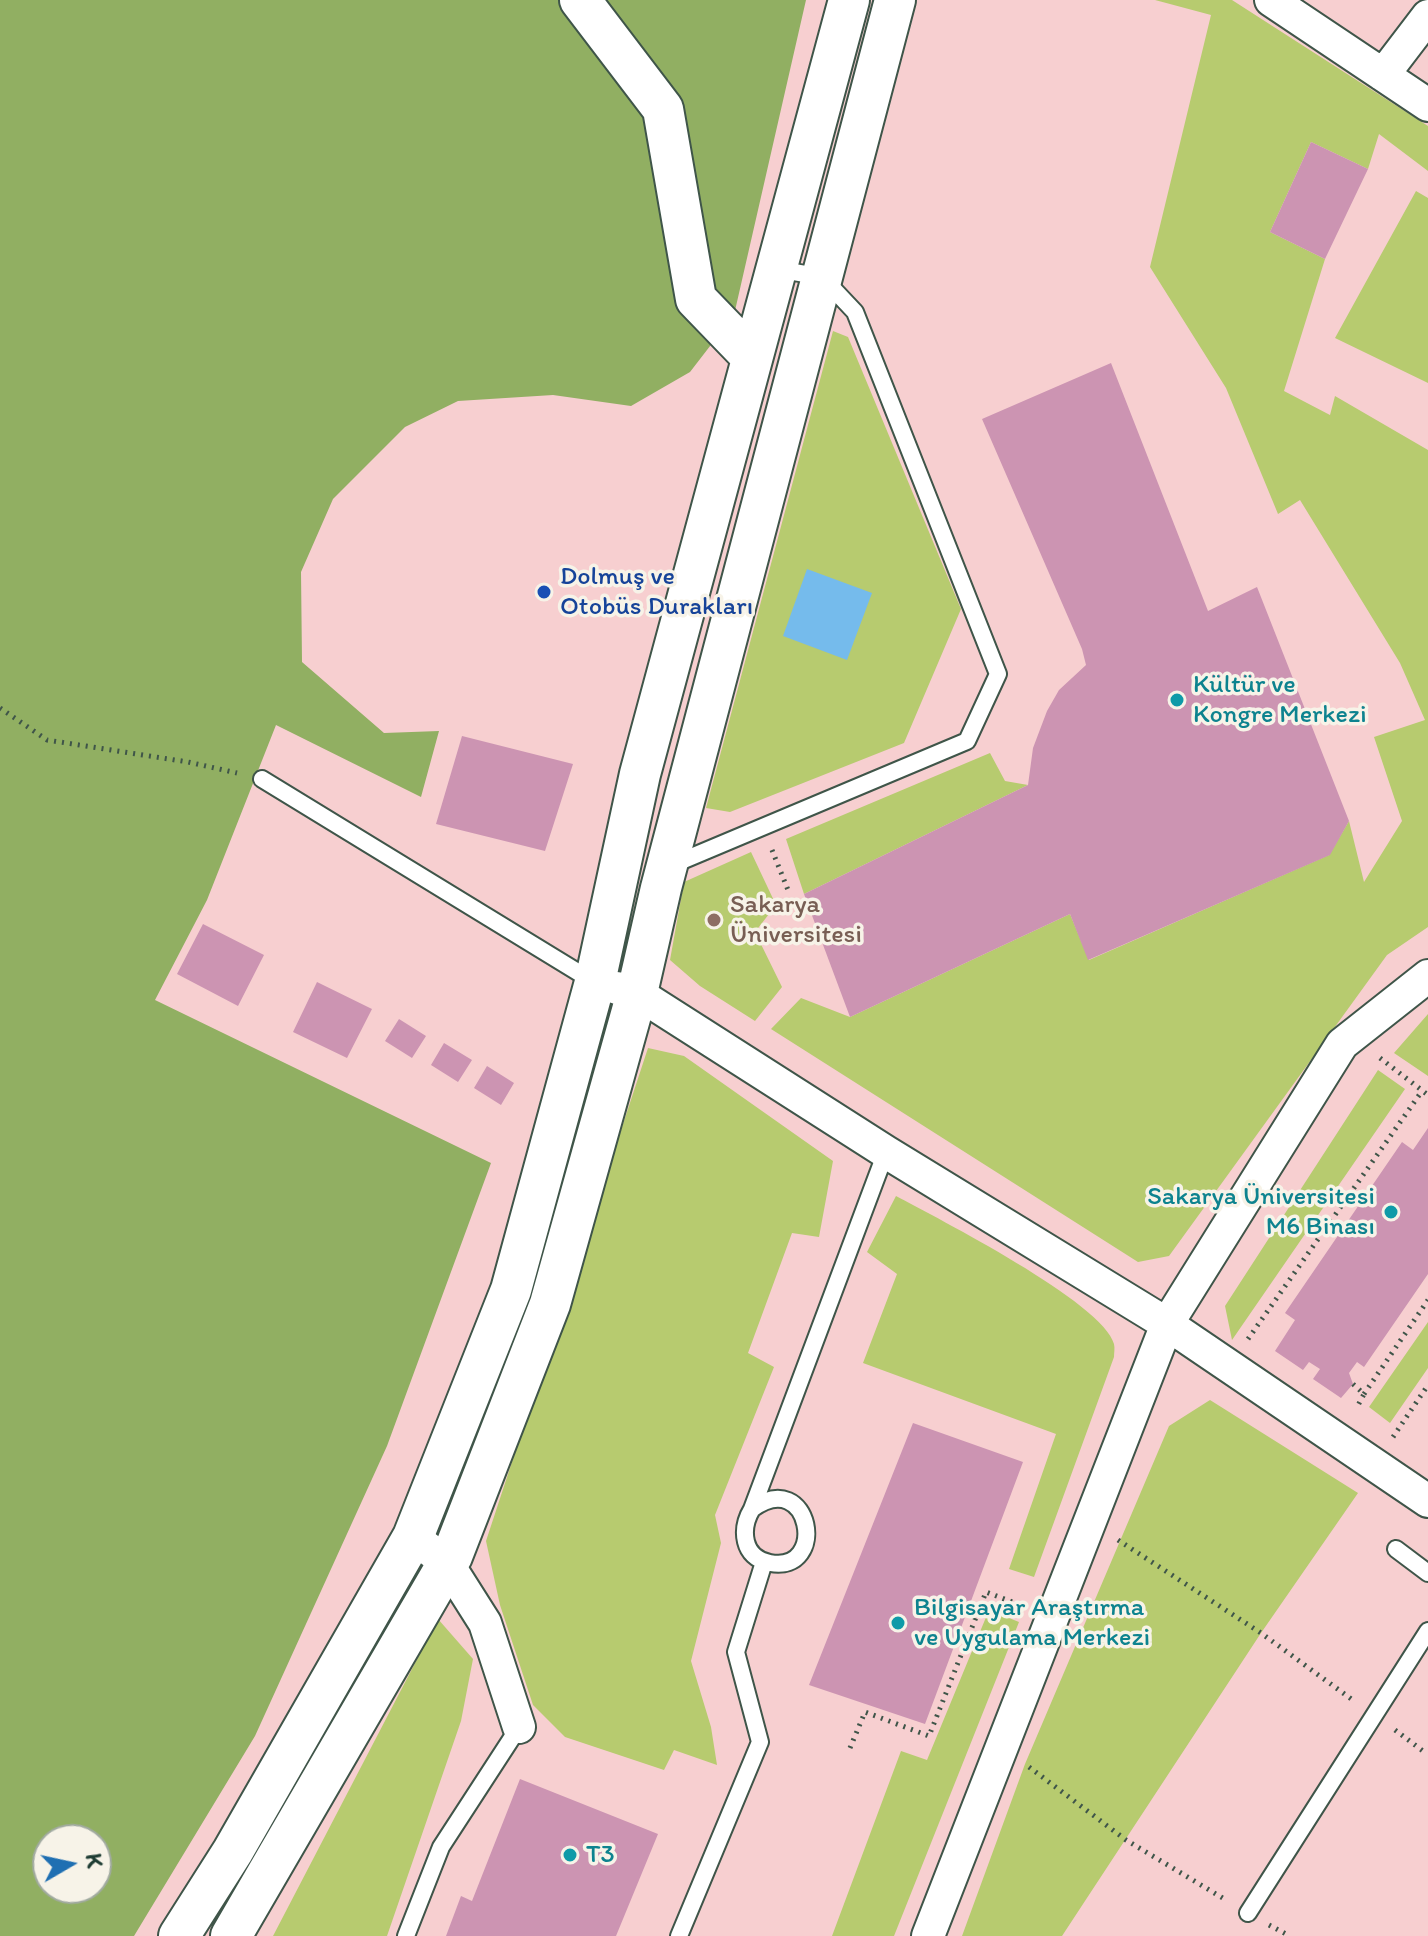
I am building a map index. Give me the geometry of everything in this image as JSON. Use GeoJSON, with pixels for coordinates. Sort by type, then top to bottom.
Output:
{"type":"FeatureCollection","features":[{"type":"Feature","properties":{"kind":"street"},"geometry":{"type":"LineString","coordinates":[[580,0],[663,109],[696,299],[752,357]]}},
{"type":"Feature","properties":{"kind":"street"},"geometry":{"type":"LineString","coordinates":[[179,1936],[233,1851],[413,1537],[511,1290],[595,982],[640,774],[849,0]]}},
{"type":"Feature","properties":{"kind":"street"},"geometry":{"type":"LineString","coordinates":[[231,1936],[447,1563],[550,1304],[637,993],[667,867],[895,0]]}},
{"type":"Feature","properties":{"kind":"street"},"geometry":{"type":"LineString","coordinates":[[1271,0],[1428,105]]}},
{"type":"Feature","properties":{"kind":"street"},"geometry":{"type":"LineString","coordinates":[[1383,75],[1428,16]]}},
{"type":"Feature","properties":{"kind":"street"},"geometry":{"type":"LineString","coordinates":[[928,1936],[1167,1324],[1342,1044],[1428,976]]}},
{"type":"Feature","properties":{"kind":"street"},"geometry":{"type":"LineString","coordinates":[[595,982],[637,993],[886,1152],[1167,1324],[1428,1501]]}},
{"type":"Feature","properties":{"kind":"street"},"geometry":{"type":"LineString","coordinates":[[413,1537],[447,1563],[485,1623],[519,1727]]}},
{"type":"Feature","properties":{"kind":"lane"},"geometry":{"type":"LineString","coordinates":[[667,867],[967,741],[998,674],[855,312],[822,277],[776,269]]}},
{"type":"Feature","properties":{"kind":"lane"},"geometry":{"type":"LineString","coordinates":[[262,779],[595,982]]}},
{"type":"Feature","properties":{"kind":"lane"},"geometry":{"type":"LineString","coordinates":[[752,1509],[763,1501],[775,1499],[799,1508],[809,1531],[800,1554],[776,1564],[764,1562],[753,1555],[743,1532],[886,1152]]}},
{"type":"Feature","properties":{"kind":"lane"},"geometry":{"type":"LineString","coordinates":[[1396,1549],[1428,1573]]}},
{"type":"Feature","properties":{"kind":"lane"},"geometry":{"type":"LineString","coordinates":[[679,1936],[760,1742],[736,1652],[764,1562]]}},
{"type":"Feature","properties":{"kind":"lane"},"geometry":{"type":"LineString","coordinates":[[1248,1913],[1428,1631]]}},
{"type":"Feature","properties":{"kind":"lane"},"geometry":{"type":"LineString","coordinates":[[406,1936],[441,1847],[519,1727]]}},
{"type":"Feature","properties":{"kind":"path"},"geometry":{"type":"LineString","coordinates":[[0,708],[47,740],[188,762],[262,779]]}},
{"type":"Feature","properties":{"kind":"path"},"geometry":{"type":"LineString","coordinates":[[768,840],[788,890]]}},
{"type":"Feature","properties":{"kind":"path"},"geometry":{"type":"LineString","coordinates":[[1259,1348],[1247,1340],[1425,1093],[1379,1058],[1388,1048]]}},
{"type":"Feature","properties":{"kind":"path"},"geometry":{"type":"LineString","coordinates":[[1344,1401],[1356,1409],[1428,1300]]}},
{"type":"Feature","properties":{"kind":"path"},"geometry":{"type":"LineString","coordinates":[[1353,1384],[1364,1394]]}},
{"type":"Feature","properties":{"kind":"path"},"geometry":{"type":"LineString","coordinates":[[1391,1440],[1428,1385]]}},
{"type":"Feature","properties":{"kind":"path"},"geometry":{"type":"LineString","coordinates":[[1121,1541],[1261,1633],[1423,1751]]}},
{"type":"Feature","properties":{"kind":"path"},"geometry":{"type":"LineString","coordinates":[[850,1748],[865,1712],[929,1736],[986,1592]]}},
{"type":"Feature","properties":{"kind":"path"},"geometry":{"type":"LineString","coordinates":[[1025,1764],[1126,1840],[1248,1913]]}},
{"type":"Feature","properties":{"kind":"shaded area","name":"Sakarya Üniversitesi"},"geometry":{"type":"Polygon","coordinates":[[[0,0],[1428,0],[1428,1936],[0,1936],[0,0]]]}},
{"type":"Feature","properties":{"kind":"green space"},"geometry":{"type":"Polygon","coordinates":[[[0,0],[806,0],[734,315],[690,372],[631,406],[553,395],[458,401],[405,427],[333,499],[301,572],[302,662],[384,733],[439,731],[421,797],[276,725],[207,900],[155,1000],[491,1163],[387,1446],[255,1736],[134,1936],[0,1936],[0,0]]]}},
{"type":"Feature","properties":{"kind":"green space"},"geometry":{"type":"Polygon","coordinates":[[[1155,0],[1232,0],[1428,126],[1428,171],[1379,134],[1368,169],[1311,142],[1270,232],[1325,259],[1284,391],[1330,415],[1335,396],[1428,450],[1428,927],[1387,955],[1169,1256],[1138,1262],[771,1029],[801,998],[850,1017],[1070,914],[1089,960],[1329,855],[1349,821],[1364,882],[1402,821],[1374,737],[1425,720],[1400,663],[1300,500],[1278,514],[1226,388],[1150,267],[1211,15],[1155,0]]]}},
{"type":"Feature","properties":{"kind":"green space"},"geometry":{"type":"Polygon","coordinates":[[[1416,191],[1428,198],[1428,383],[1335,338],[1416,191]]]}},
{"type":"Feature","properties":{"kind":"green space"},"geometry":{"type":"Polygon","coordinates":[[[833,331],[848,337],[961,609],[904,743],[730,812],[706,808],[833,331]]]}},
{"type":"Feature","properties":{"kind":"green space"},"geometry":{"type":"Polygon","coordinates":[[[990,753],[1005,781],[1028,785],[804,894],[786,839],[990,753]]]}},
{"type":"Feature","properties":{"kind":"green space"},"geometry":{"type":"Polygon","coordinates":[[[751,852],[776,905],[755,932],[782,987],[755,1021],[700,986],[670,960],[684,882],[751,852]]]}},
{"type":"Feature","properties":{"kind":"green space"},"geometry":{"type":"Polygon","coordinates":[[[1428,1014],[1428,1076],[1394,1053],[1428,1014]]]}},
{"type":"Feature","properties":{"kind":"green space"},"geometry":{"type":"Polygon","coordinates":[[[648,1048],[684,1056],[833,1161],[819,1237],[792,1233],[748,1353],[774,1367],[715,1515],[721,1543],[691,1661],[711,1727],[717,1765],[674,1750],[664,1770],[565,1737],[533,1705],[500,1605],[486,1541],[648,1048]]]}},
{"type":"Feature","properties":{"kind":"green space"},"geometry":{"type":"Polygon","coordinates":[[[1378,1070],[1405,1089],[1232,1340],[1225,1306],[1378,1070]]]}},
{"type":"Feature","properties":{"kind":"green space"},"geometry":{"type":"Polygon","coordinates":[[[896,1196],[1051,1285],[1103,1327],[1114,1344],[1114,1357],[1034,1577],[1009,1569],[1056,1434],[863,1363],[897,1274],[867,1252],[896,1196]]]}},
{"type":"Feature","properties":{"kind":"green space"},"geometry":{"type":"Polygon","coordinates":[[[1428,1322],[1428,1368],[1390,1423],[1369,1407],[1428,1322]]]}},
{"type":"Feature","properties":{"kind":"green space"},"geometry":{"type":"Polygon","coordinates":[[[1210,1400],[1358,1493],[1261,1633],[1062,1936],[962,1936],[1025,1764],[1169,1426],[1210,1400]]]}},
{"type":"Feature","properties":{"kind":"green space"},"geometry":{"type":"Polygon","coordinates":[[[989,1610],[1019,1622],[894,1936],[832,1936],[901,1751],[927,1760],[989,1610]]]}},
{"type":"Feature","properties":{"kind":"green space"},"geometry":{"type":"Polygon","coordinates":[[[438,1619],[473,1659],[461,1721],[387,1936],[273,1936],[438,1619]]]}},
{"type":"Feature","properties":{"kind":"water"},"geometry":{"type":"Polygon","coordinates":[[[807,569],[872,593],[847,660],[783,636],[807,569]]]}},
{"type":"Feature","properties":{"kind":"building"},"geometry":{"type":"Polygon","coordinates":[[[1311,142],[1368,169],[1325,259],[1270,232],[1311,142]]]}},
{"type":"Feature","properties":{"kind":"building","name":"Kültür ve Kongre Merkezi"},"geometry":{"type":"Polygon","coordinates":[[[1111,363],[1208,611],[1257,587],[1349,821],[1330,855],[1088,960],[1070,914],[850,1017],[804,894],[1028,785],[1033,748],[1047,711],[1059,690],[1086,665],[1082,649],[982,419],[1111,363]]]}},
{"type":"Feature","properties":{"kind":"building"},"geometry":{"type":"Polygon","coordinates":[[[462,736],[573,764],[545,851],[436,824],[462,736]]]}},
{"type":"Feature","properties":{"kind":"building"},"geometry":{"type":"Polygon","coordinates":[[[203,924],[264,955],[238,1006],[177,974],[203,924]]]}},
{"type":"Feature","properties":{"kind":"building"},"geometry":{"type":"Polygon","coordinates":[[[317,982],[372,1009],[347,1058],[293,1032],[317,982]]]}},
{"type":"Feature","properties":{"kind":"building"},"geometry":{"type":"Polygon","coordinates":[[[399,1019],[426,1036],[412,1058],[385,1041],[399,1019]]]}},
{"type":"Feature","properties":{"kind":"building"},"geometry":{"type":"Polygon","coordinates":[[[444,1043],[472,1060],[458,1082],[431,1065],[444,1043]]]}},
{"type":"Feature","properties":{"kind":"building"},"geometry":{"type":"Polygon","coordinates":[[[487,1066],[514,1083],[501,1105],[474,1088],[487,1066]]]}},
{"type":"Feature","properties":{"kind":"building","name":"Sakarya Üniversitesi M6 Binası"},"geometry":{"type":"Polygon","coordinates":[[[1428,1128],[1428,1274],[1364,1367],[1357,1362],[1349,1373],[1353,1384],[1341,1398],[1313,1379],[1320,1369],[1309,1362],[1303,1370],[1275,1351],[1295,1320],[1285,1313],[1402,1142],[1413,1150],[1428,1128]]]}},
{"type":"Feature","properties":{"kind":"building","name":"Bilgisayar Araştırma ve Uygulama Merkezi"},"geometry":{"type":"Polygon","coordinates":[[[913,1423],[1023,1462],[925,1724],[809,1685],[913,1423]]]}},
{"type":"Feature","properties":{"kind":"building","name":"T3"},"geometry":{"type":"Polygon","coordinates":[[[520,1779],[658,1834],[616,1936],[446,1936],[461,1896],[472,1901],[520,1779]]]}},
{"type":"Feature","properties":{"kind":"place","name":"Dolmuş ve Otobüs Durakları"},"geometry":{"type":"Point","coordinates":[544,592]}},
{"type":"Feature","properties":{"kind":"place","name":"Kültür ve Kongre Merkezi"},"geometry":{"type":"Point","coordinates":[1177,700]}},
{"type":"Feature","properties":{"kind":"place","name":"Sakarya Üniversitesi"},"geometry":{"type":"Point","coordinates":[714,920]}},
{"type":"Feature","properties":{"kind":"place","name":"Sakarya Üniversitesi M6 Binası"},"geometry":{"type":"Point","coordinates":[1391,1212]}},
{"type":"Feature","properties":{"kind":"place","name":"Bilgisayar Araştırma ve Uygulama Merkezi"},"geometry":{"type":"Point","coordinates":[898,1623]}},
{"type":"Feature","properties":{"kind":"place","name":"T3"},"geometry":{"type":"Point","coordinates":[570,1855]}}]}
